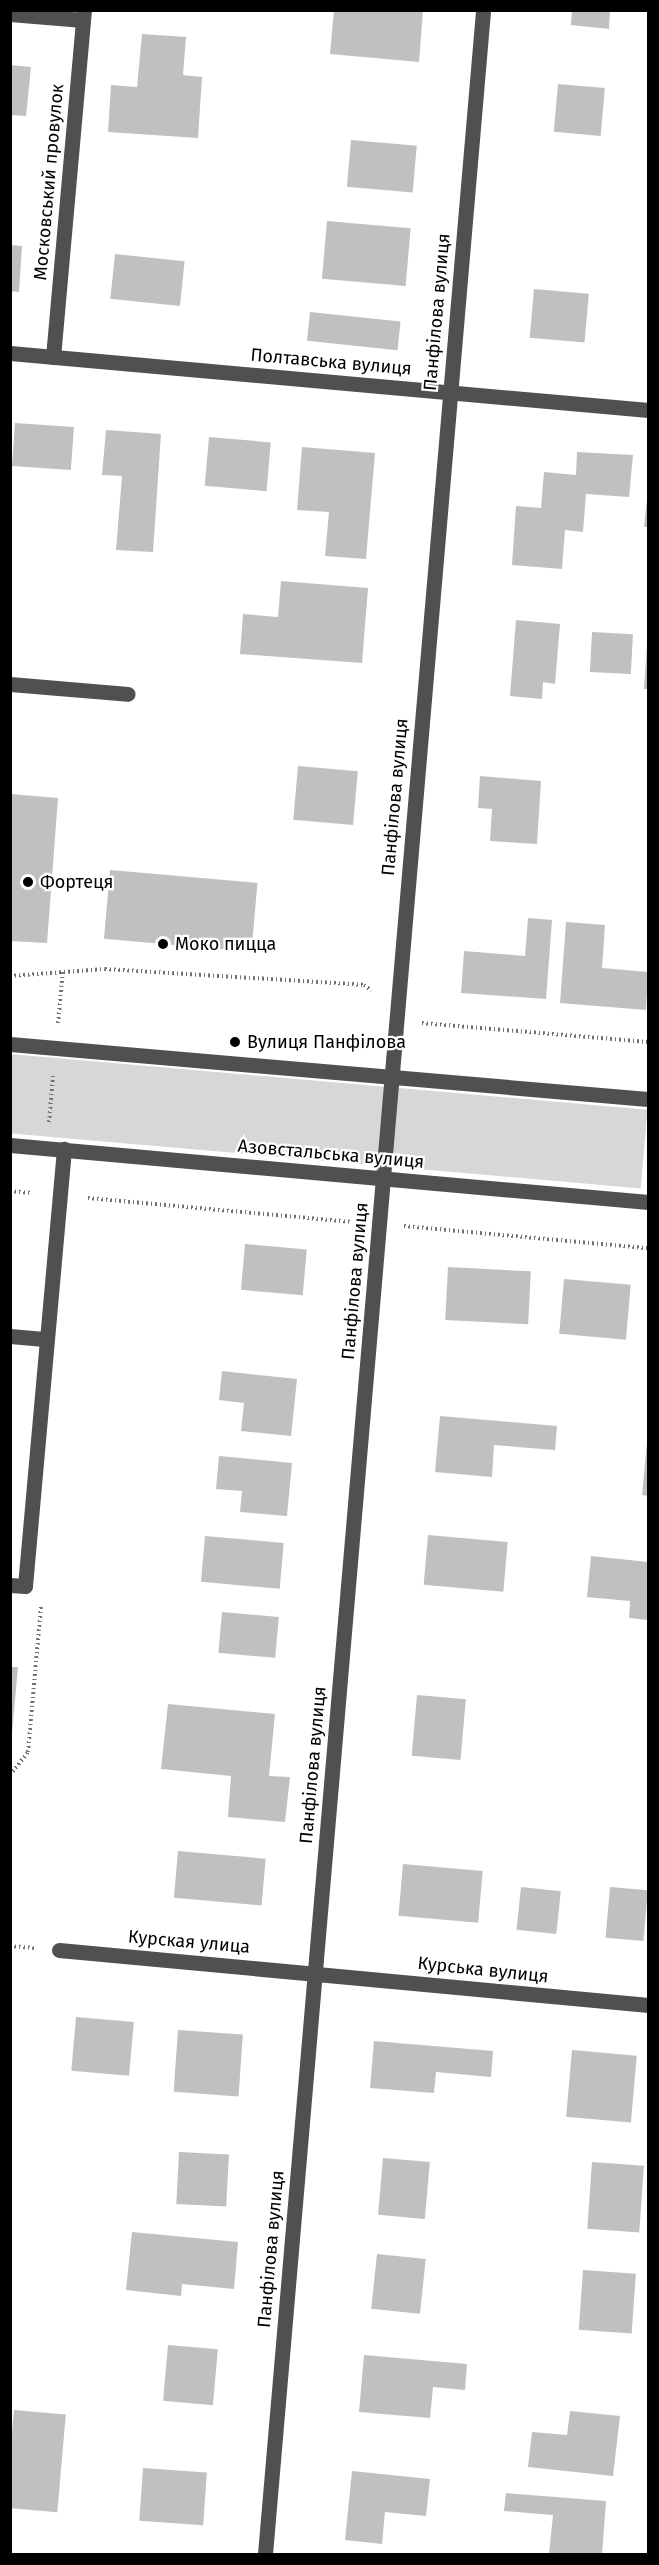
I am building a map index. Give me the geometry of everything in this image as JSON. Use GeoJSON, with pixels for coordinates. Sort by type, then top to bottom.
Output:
{"type":"FeatureCollection","features":[{"type":"Feature","properties":{"kind":"street","name":"Панфілова вулиця"},"geometry":{"type":"LineString","coordinates":[[265,2554],[483,10]]}},
{"type":"Feature","properties":{"kind":"street"},"geometry":{"type":"LineString","coordinates":[[10,14],[84,15]]}},
{"type":"Feature","properties":{"kind":"street","name":"Московський провулок"},"geometry":{"type":"LineString","coordinates":[[53,357],[84,15]]}},
{"type":"Feature","properties":{"kind":"street","name":"Полтавська вулиця"},"geometry":{"type":"LineString","coordinates":[[10,353],[648,410]]}},
{"type":"Feature","properties":{"kind":"street"},"geometry":{"type":"LineString","coordinates":[[10,684],[128,694]]}},
{"type":"Feature","properties":{"kind":"street"},"geometry":{"type":"LineString","coordinates":[[10,1044],[648,1099]]}},
{"type":"Feature","properties":{"kind":"street","name":"Азовстальська вулиця"},"geometry":{"type":"LineString","coordinates":[[10,1145],[648,1202]]}},
{"type":"Feature","properties":{"kind":"street"},"geometry":{"type":"LineString","coordinates":[[10,1585],[25,1586],[64,1149]]}},
{"type":"Feature","properties":{"kind":"street"},"geometry":{"type":"LineString","coordinates":[[10,1336],[47,1339]]}},
{"type":"Feature","properties":{"kind":"street","name":"Курская улица"},"geometry":{"type":"LineString","coordinates":[[59,1950],[315,1973]]}},
{"type":"Feature","properties":{"kind":"street","name":"Курська вулиця"},"geometry":{"type":"LineString","coordinates":[[315,1973],[648,2006]]}},
{"type":"Feature","properties":{"kind":"path"},"geometry":{"type":"LineString","coordinates":[[10,976],[63,970],[364,985]]}},
{"type":"Feature","properties":{"kind":"path"},"geometry":{"type":"LineString","coordinates":[[47,1148],[63,970]]}},
{"type":"Feature","properties":{"kind":"path"},"geometry":{"type":"LineString","coordinates":[[415,1023],[648,1041]]}},
{"type":"Feature","properties":{"kind":"path"},"geometry":{"type":"LineString","coordinates":[[10,1191],[43,1194]]}},
{"type":"Feature","properties":{"kind":"path"},"geometry":{"type":"LineString","coordinates":[[78,1197],[345,1221]]}},
{"type":"Feature","properties":{"kind":"path"},"geometry":{"type":"LineString","coordinates":[[405,1226],[648,1248]]}},
{"type":"Feature","properties":{"kind":"path"},"geometry":{"type":"LineString","coordinates":[[10,1775],[28,1752]]}},
{"type":"Feature","properties":{"kind":"shaded area"},"geometry":{"type":"Polygon","coordinates":[[[10,1054],[648,1110],[641,1188],[10,1133],[10,1054]]]}},
{"type":"Feature","properties":{"kind":"building"},"geometry":{"type":"Polygon","coordinates":[[[334,10],[423,10],[419,62],[330,54],[334,10]]]}},
{"type":"Feature","properties":{"kind":"building"},"geometry":{"type":"Polygon","coordinates":[[[572,10],[610,10],[609,29],[571,25],[572,10]]]}},
{"type":"Feature","properties":{"kind":"building"},"geometry":{"type":"Polygon","coordinates":[[[142,34],[186,37],[183,75],[202,77],[198,138],[108,132],[111,85],[137,87],[142,34]]]}},
{"type":"Feature","properties":{"kind":"building"},"geometry":{"type":"Polygon","coordinates":[[[10,65],[31,67],[26,116],[10,115],[10,65]]]}},
{"type":"Feature","properties":{"kind":"building"},"geometry":{"type":"Polygon","coordinates":[[[558,84],[605,88],[601,136],[554,132],[558,84]]]}},
{"type":"Feature","properties":{"kind":"building"},"geometry":{"type":"Polygon","coordinates":[[[351,140],[417,146],[413,193],[347,187],[351,140]]]}},
{"type":"Feature","properties":{"kind":"building"},"geometry":{"type":"Polygon","coordinates":[[[327,221],[411,228],[406,286],[322,279],[327,221]]]}},
{"type":"Feature","properties":{"kind":"building"},"geometry":{"type":"Polygon","coordinates":[[[10,245],[22,246],[19,292],[10,291],[10,245]]]}},
{"type":"Feature","properties":{"kind":"building"},"geometry":{"type":"Polygon","coordinates":[[[115,254],[185,261],[180,306],[110,299],[115,254]]]}},
{"type":"Feature","properties":{"kind":"building"},"geometry":{"type":"Polygon","coordinates":[[[534,289],[589,294],[585,343],[530,338],[534,289]]]}},
{"type":"Feature","properties":{"kind":"building"},"geometry":{"type":"Polygon","coordinates":[[[310,312],[401,322],[397,350],[307,341],[310,312]]]}},
{"type":"Feature","properties":{"kind":"building"},"geometry":{"type":"Polygon","coordinates":[[[15,423],[74,427],[71,470],[12,466],[15,423]]]}},
{"type":"Feature","properties":{"kind":"building"},"geometry":{"type":"Polygon","coordinates":[[[106,430],[161,434],[153,552],[116,550],[122,476],[102,475],[106,430]]]}},
{"type":"Feature","properties":{"kind":"building"},"geometry":{"type":"Polygon","coordinates":[[[209,437],[271,442],[266,491],[205,486],[209,437]]]}},
{"type":"Feature","properties":{"kind":"building"},"geometry":{"type":"Polygon","coordinates":[[[302,447],[375,453],[366,559],[325,556],[329,512],[297,510],[302,447]]]}},
{"type":"Feature","properties":{"kind":"building"},"geometry":{"type":"Polygon","coordinates":[[[577,452],[633,455],[629,497],[586,494],[583,532],[565,530],[562,569],[512,565],[516,506],[541,508],[544,472],[576,475],[577,452]]]}},
{"type":"Feature","properties":{"kind":"building"},"geometry":{"type":"Polygon","coordinates":[[[647,499],[648,527],[644,527],[647,499]]]}},
{"type":"Feature","properties":{"kind":"building"},"geometry":{"type":"Polygon","coordinates":[[[281,581],[368,588],[362,663],[240,654],[243,614],[278,617],[281,581]]]}},
{"type":"Feature","properties":{"kind":"building"},"geometry":{"type":"Polygon","coordinates":[[[516,620],[560,624],[555,684],[543,682],[542,699],[510,696],[516,620]]]}},
{"type":"Feature","properties":{"kind":"building"},"geometry":{"type":"Polygon","coordinates":[[[592,632],[633,634],[631,674],[590,672],[592,632]]]}},
{"type":"Feature","properties":{"kind":"building"},"geometry":{"type":"Polygon","coordinates":[[[647,644],[648,689],[644,689],[647,644]]]}},
{"type":"Feature","properties":{"kind":"building"},"geometry":{"type":"Polygon","coordinates":[[[298,766],[358,771],[353,825],[293,820],[298,766]]]}},
{"type":"Feature","properties":{"kind":"building"},"geometry":{"type":"Polygon","coordinates":[[[480,776],[541,781],[537,844],[490,841],[492,809],[478,808],[480,776]]]}},
{"type":"Feature","properties":{"kind":"building"},"geometry":{"type":"Polygon","coordinates":[[[10,794],[58,798],[47,943],[10,941],[10,794]]]}},
{"type":"Feature","properties":{"kind":"building"},"geometry":{"type":"Polygon","coordinates":[[[110,870],[257,883],[251,952],[104,939],[110,870]]]}},
{"type":"Feature","properties":{"kind":"building"},"geometry":{"type":"Polygon","coordinates":[[[528,918],[552,920],[546,999],[461,993],[464,951],[525,956],[528,918]]]}},
{"type":"Feature","properties":{"kind":"building"},"geometry":{"type":"Polygon","coordinates":[[[566,922],[605,925],[602,968],[648,972],[646,1010],[560,1003],[566,922]]]}},
{"type":"Feature","properties":{"kind":"building"},"geometry":{"type":"Polygon","coordinates":[[[245,1244],[307,1249],[303,1295],[241,1290],[245,1244]]]}},
{"type":"Feature","properties":{"kind":"building"},"geometry":{"type":"Polygon","coordinates":[[[448,1267],[531,1271],[528,1324],[445,1320],[448,1267]]]}},
{"type":"Feature","properties":{"kind":"building"},"geometry":{"type":"Polygon","coordinates":[[[564,1279],[631,1285],[626,1340],[559,1334],[564,1279]]]}},
{"type":"Feature","properties":{"kind":"building"},"geometry":{"type":"Polygon","coordinates":[[[222,1371],[297,1379],[291,1436],[241,1431],[244,1403],[219,1400],[222,1371]]]}},
{"type":"Feature","properties":{"kind":"building"},"geometry":{"type":"Polygon","coordinates":[[[440,1416],[557,1426],[555,1450],[494,1445],[492,1477],[435,1472],[440,1416]]]}},
{"type":"Feature","properties":{"kind":"building"},"geometry":{"type":"Polygon","coordinates":[[[648,1442],[648,1496],[642,1495],[648,1442]]]}},
{"type":"Feature","properties":{"kind":"building"},"geometry":{"type":"Polygon","coordinates":[[[219,1456],[292,1463],[287,1516],[240,1512],[242,1491],[216,1489],[219,1456]]]}},
{"type":"Feature","properties":{"kind":"building"},"geometry":{"type":"Polygon","coordinates":[[[428,1535],[508,1542],[503,1592],[424,1585],[428,1535]]]}},
{"type":"Feature","properties":{"kind":"building"},"geometry":{"type":"Polygon","coordinates":[[[205,1536],[284,1543],[280,1589],[201,1582],[205,1536]]]}},
{"type":"Feature","properties":{"kind":"building"},"geometry":{"type":"Polygon","coordinates":[[[591,1556],[648,1562],[648,1620],[629,1618],[630,1601],[587,1597],[591,1556]]]}},
{"type":"Feature","properties":{"kind":"building"},"geometry":{"type":"Polygon","coordinates":[[[222,1612],[279,1617],[275,1658],[218,1653],[222,1612]]]}},
{"type":"Feature","properties":{"kind":"building"},"geometry":{"type":"Polygon","coordinates":[[[10,1667],[18,1667],[12,1733],[10,1733],[10,1667]]]}},
{"type":"Feature","properties":{"kind":"building"},"geometry":{"type":"Polygon","coordinates":[[[417,1695],[466,1699],[460,1760],[412,1756],[417,1695]]]}},
{"type":"Feature","properties":{"kind":"building"},"geometry":{"type":"Polygon","coordinates":[[[168,1704],[275,1714],[269,1776],[290,1777],[285,1822],[228,1817],[231,1776],[161,1769],[168,1704]]]}},
{"type":"Feature","properties":{"kind":"building"},"geometry":{"type":"Polygon","coordinates":[[[178,1851],[266,1859],[262,1905],[174,1898],[178,1851]]]}},
{"type":"Feature","properties":{"kind":"building"},"geometry":{"type":"Polygon","coordinates":[[[403,1864],[483,1871],[478,1923],[398,1916],[403,1864]]]}},
{"type":"Feature","properties":{"kind":"building"},"geometry":{"type":"Polygon","coordinates":[[[521,1887],[561,1891],[556,1934],[517,1930],[521,1887]]]}},
{"type":"Feature","properties":{"kind":"building"},"geometry":{"type":"Polygon","coordinates":[[[610,1887],[648,1890],[643,1941],[606,1938],[610,1887]]]}},
{"type":"Feature","properties":{"kind":"building"},"geometry":{"type":"Polygon","coordinates":[[[76,2017],[134,2022],[129,2076],[71,2071],[76,2017]]]}},
{"type":"Feature","properties":{"kind":"building"},"geometry":{"type":"Polygon","coordinates":[[[178,2030],[243,2035],[239,2096],[174,2092],[178,2030]]]}},
{"type":"Feature","properties":{"kind":"building"},"geometry":{"type":"Polygon","coordinates":[[[374,2041],[493,2051],[491,2077],[436,2072],[434,2093],[370,2088],[374,2041]]]}},
{"type":"Feature","properties":{"kind":"building"},"geometry":{"type":"Polygon","coordinates":[[[572,2050],[637,2056],[631,2122],[566,2117],[572,2050]]]}},
{"type":"Feature","properties":{"kind":"building"},"geometry":{"type":"Polygon","coordinates":[[[179,2152],[229,2155],[226,2207],[176,2204],[179,2152]]]}},
{"type":"Feature","properties":{"kind":"building"},"geometry":{"type":"Polygon","coordinates":[[[383,2158],[430,2162],[425,2219],[378,2215],[383,2158]]]}},
{"type":"Feature","properties":{"kind":"building"},"geometry":{"type":"Polygon","coordinates":[[[592,2162],[644,2166],[639,2232],[587,2229],[592,2162]]]}},
{"type":"Feature","properties":{"kind":"building"},"geometry":{"type":"Polygon","coordinates":[[[132,2232],[238,2242],[234,2289],[182,2284],[181,2296],[126,2290],[132,2232]]]}},
{"type":"Feature","properties":{"kind":"building"},"geometry":{"type":"Polygon","coordinates":[[[377,2254],[426,2259],[420,2314],[371,2309],[377,2254]]]}},
{"type":"Feature","properties":{"kind":"building"},"geometry":{"type":"Polygon","coordinates":[[[583,2270],[636,2274],[632,2334],[579,2330],[583,2270]]]}},
{"type":"Feature","properties":{"kind":"building"},"geometry":{"type":"Polygon","coordinates":[[[168,2345],[218,2349],[213,2405],[163,2401],[168,2345]]]}},
{"type":"Feature","properties":{"kind":"building"},"geometry":{"type":"Polygon","coordinates":[[[364,2355],[467,2364],[465,2390],[433,2387],[430,2418],[359,2412],[364,2355]]]}},
{"type":"Feature","properties":{"kind":"building"},"geometry":{"type":"Polygon","coordinates":[[[14,2410],[66,2415],[57,2512],[10,2508],[10,2456],[14,2410]]]}},
{"type":"Feature","properties":{"kind":"building"},"geometry":{"type":"Polygon","coordinates":[[[570,2411],[620,2416],[613,2476],[528,2467],[532,2432],[567,2435],[570,2411]]]}},
{"type":"Feature","properties":{"kind":"building"},"geometry":{"type":"Polygon","coordinates":[[[143,2468],[207,2472],[203,2525],[139,2521],[143,2468]]]}},
{"type":"Feature","properties":{"kind":"building"},"geometry":{"type":"Polygon","coordinates":[[[352,2471],[430,2479],[426,2516],[385,2512],[382,2544],[345,2540],[352,2471]]]}},
{"type":"Feature","properties":{"kind":"building"},"geometry":{"type":"Polygon","coordinates":[[[506,2493],[606,2501],[602,2554],[549,2554],[553,2515],[504,2511],[506,2493]]]}},
{"type":"Feature","properties":{"kind":"place","name":"Фортеця"},"geometry":{"type":"Point","coordinates":[28,882]}},
{"type":"Feature","properties":{"kind":"place","name":"Моко пицца"},"geometry":{"type":"Point","coordinates":[163,944]}},
{"type":"Feature","properties":{"kind":"place","name":"Вулиця Панфілова"},"geometry":{"type":"Point","coordinates":[235,1042]}}]}
